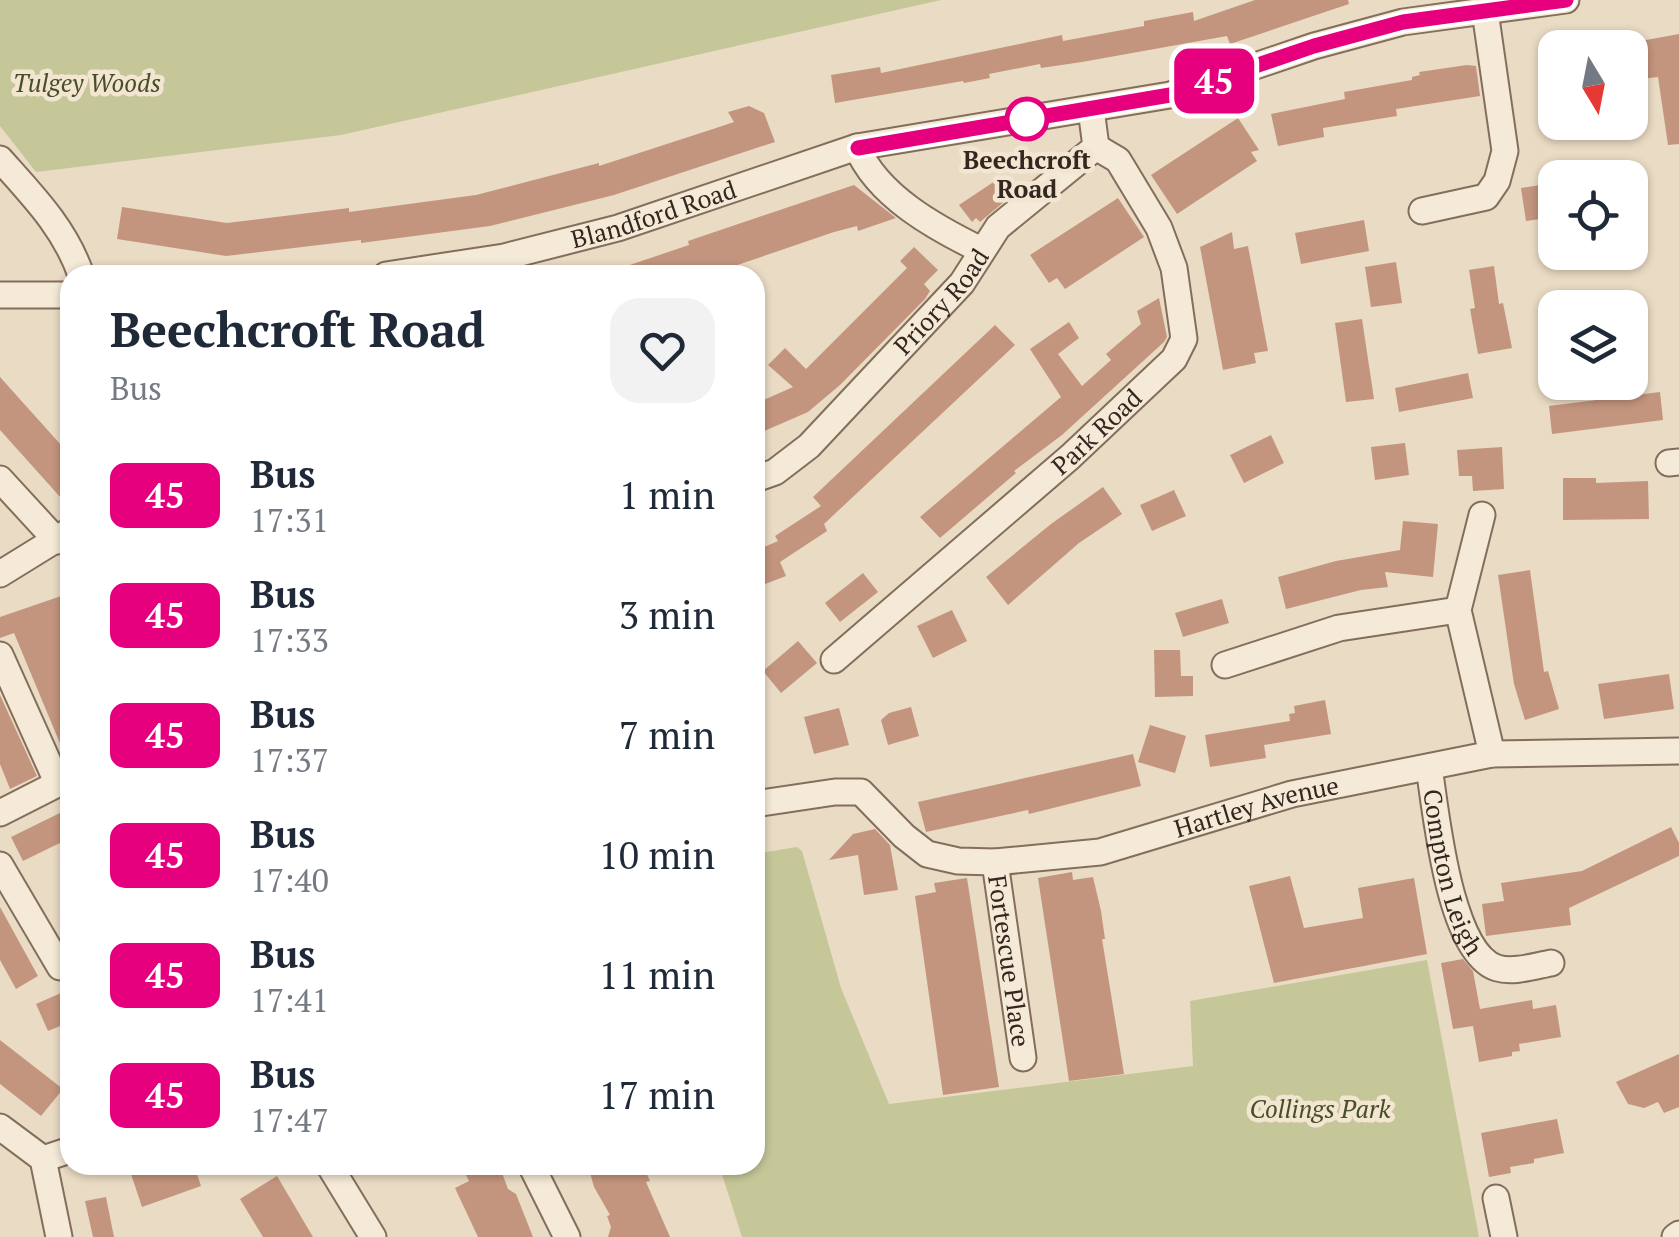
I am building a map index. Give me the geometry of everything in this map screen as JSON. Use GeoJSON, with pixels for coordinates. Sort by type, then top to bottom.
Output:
{"type":"FeatureCollection","features":[{"type":"Feature","properties":{"kind":"street","name":"Blandford Road"},"geometry":{"type":"LineString","coordinates":[[448,265],[504,256],[618,228],[858,148],[1170,95],[1314,46],[1403,22],[1566,0]]}},
{"type":"Feature","properties":{"kind":"street"},"geometry":{"type":"LineString","coordinates":[[1422,212],[1486,196],[1497,181],[1505,151],[1484,12]]}},
{"type":"Feature","properties":{"kind":"street"},"geometry":{"type":"LineString","coordinates":[[1091,109],[1096,146]]}},
{"type":"Feature","properties":{"kind":"street","name":"Priory Road"},"geometry":{"type":"LineString","coordinates":[[765,476],[809,446],[962,283],[998,227],[1096,146]]}},
{"type":"Feature","properties":{"kind":"street","name":"Park Road"},"geometry":{"type":"LineString","coordinates":[[834,660],[1070,456],[1174,360],[1184,339],[1174,268],[1159,228],[1118,160],[1096,146]]}},
{"type":"Feature","properties":{"kind":"street"},"geometry":{"type":"LineString","coordinates":[[858,148],[866,168],[929,224],[981,250]]}},
{"type":"Feature","properties":{"kind":"street"},"geometry":{"type":"LineString","coordinates":[[0,159],[66,238],[77,265]]}},
{"type":"Feature","properties":{"kind":"street"},"geometry":{"type":"LineString","coordinates":[[0,295],[60,295]]}},
{"type":"Feature","properties":{"kind":"street"},"geometry":{"type":"LineString","coordinates":[[0,478],[60,533]]}},
{"type":"Feature","properties":{"kind":"street"},"geometry":{"type":"LineString","coordinates":[[1482,515],[1458,610],[1492,754]]}},
{"type":"Feature","properties":{"kind":"street"},"geometry":{"type":"LineString","coordinates":[[0,574],[60,538]]}},
{"type":"Feature","properties":{"kind":"street"},"geometry":{"type":"LineString","coordinates":[[1225,664],[1259,667],[1339,628],[1458,610]]}},
{"type":"Feature","properties":{"kind":"street"},"geometry":{"type":"LineString","coordinates":[[0,655],[54,775],[60,778]]}},
{"type":"Feature","properties":{"kind":"street","name":"Hartley Avenue"},"geometry":{"type":"LineString","coordinates":[[765,802],[861,792],[927,854],[958,861],[995,862],[1100,852],[1292,794],[1492,754],[1679,752]]}},
{"type":"Feature","properties":{"kind":"street","name":"Compton Leigh"},"geometry":{"type":"LineString","coordinates":[[1430,768],[1447,884],[1472,948],[1482,960],[1497,968],[1512,970],[1552,963]]}},
{"type":"Feature","properties":{"kind":"street"},"geometry":{"type":"LineString","coordinates":[[0,814],[60,784]]}},
{"type":"Feature","properties":{"kind":"street","name":"Fortescue Place"},"geometry":{"type":"LineString","coordinates":[[995,862],[1023,1058]]}},
{"type":"Feature","properties":{"kind":"street"},"geometry":{"type":"LineString","coordinates":[[0,865],[60,967]]}},
{"type":"Feature","properties":{"kind":"street"},"geometry":{"type":"LineString","coordinates":[[0,1127],[43,1159],[59,1237]]}},
{"type":"Feature","properties":{"kind":"street"},"geometry":{"type":"LineString","coordinates":[[43,1159],[60,1153]]}},
{"type":"Feature","properties":{"kind":"street"},"geometry":{"type":"LineString","coordinates":[[335,1175],[372,1237]]}},
{"type":"Feature","properties":{"kind":"street"},"geometry":{"type":"LineString","coordinates":[[536,1175],[567,1237]]}},
{"type":"Feature","properties":{"kind":"street"},"geometry":{"type":"LineString","coordinates":[[1496,1198],[1504,1237]]}},
{"type":"Feature","properties":{"kind":"green space","name":"Tulgey Woods"},"geometry":{"type":"Polygon","coordinates":[[[0,0],[941,0],[341,135],[36,172],[0,126],[0,0]]]}},
{"type":"Feature","properties":{"kind":"green space","name":"Collings Park"},"geometry":{"type":"Polygon","coordinates":[[[797,847],[802,851],[841,988],[889,1104],[1193,1066],[1190,1001],[1427,960],[1479,1237],[742,1237],[722,1175],[765,1175],[765,852],[797,847]]]}},
{"type":"Feature","properties":{"kind":"building"},"geometry":{"type":"Polygon","coordinates":[[[1255,0],[1348,0],[1349,4],[1230,44],[1227,36],[1082,62],[1041,68],[1040,64],[964,83],[835,103],[831,75],[880,67],[881,73],[1062,35],[1063,41],[1144,26],[1144,21],[1193,12],[1194,21],[1255,0]]]}},
{"type":"Feature","properties":{"kind":"building"},"geometry":{"type":"Polygon","coordinates":[[[1679,34],[1679,144],[1668,145],[1658,77],[1648,78],[1648,40],[1679,34]]]}},
{"type":"Feature","properties":{"kind":"building"},"geometry":{"type":"Polygon","coordinates":[[[1476,66],[1480,96],[1396,109],[1397,116],[1323,128],[1324,137],[1278,146],[1271,114],[1345,99],[1344,92],[1412,80],[1419,72],[1476,66]]]}},
{"type":"Feature","properties":{"kind":"building"},"geometry":{"type":"Polygon","coordinates":[[[749,106],[764,113],[775,142],[614,195],[490,226],[226,256],[117,239],[122,207],[227,223],[476,195],[599,166],[713,129],[734,122],[728,112],[749,106]]]}},
{"type":"Feature","properties":{"kind":"building"},"geometry":{"type":"Polygon","coordinates":[[[1238,118],[1259,150],[1251,152],[1257,161],[1177,214],[1151,175],[1238,118]]]}},
{"type":"Feature","properties":{"kind":"building"},"geometry":{"type":"Polygon","coordinates":[[[998,179],[1011,196],[980,222],[976,218],[972,222],[959,205],[998,179]]]}},
{"type":"Feature","properties":{"kind":"building"},"geometry":{"type":"Polygon","coordinates":[[[854,185],[896,218],[858,231],[857,226],[834,232],[737,265],[630,265],[689,245],[688,241],[854,185]]]}},
{"type":"Feature","properties":{"kind":"building"},"geometry":{"type":"Polygon","coordinates":[[[1538,186],[1538,219],[1526,221],[1521,188],[1538,186]]]}},
{"type":"Feature","properties":{"kind":"building"},"geometry":{"type":"Polygon","coordinates":[[[1118,198],[1144,237],[1065,289],[1057,278],[1049,283],[1030,255],[1118,198]]]}},
{"type":"Feature","properties":{"kind":"building"},"geometry":{"type":"Polygon","coordinates":[[[1364,220],[1369,251],[1301,264],[1295,233],[1364,220]]]}},
{"type":"Feature","properties":{"kind":"building"},"geometry":{"type":"Polygon","coordinates":[[[1232,232],[1234,249],[1248,246],[1268,351],[1254,353],[1256,363],[1223,370],[1200,247],[1232,232]]]}},
{"type":"Feature","properties":{"kind":"building"},"geometry":{"type":"Polygon","coordinates":[[[914,247],[938,270],[924,284],[930,291],[925,299],[808,412],[765,431],[765,400],[793,387],[768,365],[785,348],[806,369],[907,268],[900,261],[914,247]]]}},
{"type":"Feature","properties":{"kind":"building"},"geometry":{"type":"Polygon","coordinates":[[[1396,262],[1402,303],[1371,307],[1365,267],[1396,262]]]}},
{"type":"Feature","properties":{"kind":"building"},"geometry":{"type":"Polygon","coordinates":[[[1494,266],[1499,304],[1503,303],[1512,348],[1478,354],[1470,309],[1475,308],[1469,270],[1494,266]]]}},
{"type":"Feature","properties":{"kind":"building"},"geometry":{"type":"Polygon","coordinates":[[[1159,298],[1167,337],[1164,342],[940,538],[920,517],[1061,397],[1030,349],[1069,322],[1079,338],[1058,354],[1082,386],[1111,360],[1106,354],[1141,324],[1137,311],[1159,298]]]}},
{"type":"Feature","properties":{"kind":"building"},"geometry":{"type":"Polygon","coordinates":[[[1362,319],[1374,399],[1346,402],[1335,323],[1362,319]]]}},
{"type":"Feature","properties":{"kind":"building"},"geometry":{"type":"Polygon","coordinates":[[[995,325],[1015,345],[824,524],[827,531],[780,562],[786,576],[765,584],[765,547],[778,541],[775,536],[821,506],[813,497],[995,325]]]}},
{"type":"Feature","properties":{"kind":"building"},"geometry":{"type":"Polygon","coordinates":[[[1468,373],[1473,398],[1399,412],[1395,388],[1468,373]]]}},
{"type":"Feature","properties":{"kind":"building"},"geometry":{"type":"Polygon","coordinates":[[[0,377],[60,444],[60,497],[0,430],[0,377]]]}},
{"type":"Feature","properties":{"kind":"building"},"geometry":{"type":"Polygon","coordinates":[[[1660,392],[1663,420],[1552,434],[1549,406],[1597,400],[1648,400],[1648,394],[1660,392]]]}},
{"type":"Feature","properties":{"kind":"building"},"geometry":{"type":"Polygon","coordinates":[[[1271,435],[1284,463],[1244,483],[1230,455],[1271,435]]]}},
{"type":"Feature","properties":{"kind":"building"},"geometry":{"type":"Polygon","coordinates":[[[1405,443],[1409,475],[1375,480],[1371,447],[1405,443]]]}},
{"type":"Feature","properties":{"kind":"building"},"geometry":{"type":"Polygon","coordinates":[[[1502,447],[1504,489],[1473,491],[1472,476],[1459,476],[1457,450],[1502,447]]]}},
{"type":"Feature","properties":{"kind":"building"},"geometry":{"type":"Polygon","coordinates":[[[1563,478],[1596,478],[1596,483],[1648,481],[1649,519],[1563,520],[1563,478]]]}},
{"type":"Feature","properties":{"kind":"building"},"geometry":{"type":"Polygon","coordinates":[[[1103,487],[1122,514],[1079,543],[1008,605],[986,577],[1103,487]]]}},
{"type":"Feature","properties":{"kind":"building"},"geometry":{"type":"Polygon","coordinates":[[[1174,490],[1186,516],[1152,531],[1140,505],[1174,490]]]}},
{"type":"Feature","properties":{"kind":"building"},"geometry":{"type":"Polygon","coordinates":[[[1403,521],[1438,524],[1433,577],[1385,572],[1388,587],[1286,609],[1278,577],[1336,561],[1400,550],[1403,521]]]}},
{"type":"Feature","properties":{"kind":"building"},"geometry":{"type":"Polygon","coordinates":[[[1530,570],[1544,672],[1548,671],[1559,709],[1525,720],[1514,684],[1498,575],[1530,570]]]}},
{"type":"Feature","properties":{"kind":"building"},"geometry":{"type":"Polygon","coordinates":[[[863,573],[878,592],[840,622],[825,603],[863,573]]]}},
{"type":"Feature","properties":{"kind":"building"},"geometry":{"type":"Polygon","coordinates":[[[60,596],[60,743],[14,633],[0,638],[0,617],[60,596]]]}},
{"type":"Feature","properties":{"kind":"building"},"geometry":{"type":"Polygon","coordinates":[[[1222,599],[1229,623],[1183,637],[1175,613],[1222,599]]]}},
{"type":"Feature","properties":{"kind":"building"},"geometry":{"type":"Polygon","coordinates":[[[952,610],[967,641],[933,658],[917,626],[952,610]]]}},
{"type":"Feature","properties":{"kind":"building"},"geometry":{"type":"Polygon","coordinates":[[[798,641],[817,663],[781,693],[765,669],[798,641]]]}},
{"type":"Feature","properties":{"kind":"building"},"geometry":{"type":"Polygon","coordinates":[[[1154,650],[1180,650],[1181,676],[1193,676],[1193,696],[1155,697],[1154,650]]]}},
{"type":"Feature","properties":{"kind":"building"},"geometry":{"type":"Polygon","coordinates":[[[1669,674],[1674,709],[1604,719],[1598,684],[1669,674]]]}},
{"type":"Feature","properties":{"kind":"building"},"geometry":{"type":"Polygon","coordinates":[[[0,695],[37,776],[10,789],[0,764],[0,695]]]}},
{"type":"Feature","properties":{"kind":"building"},"geometry":{"type":"Polygon","coordinates":[[[1325,700],[1331,734],[1264,745],[1266,758],[1210,767],[1205,735],[1290,721],[1294,706],[1325,700]]]}},
{"type":"Feature","properties":{"kind":"building"},"geometry":{"type":"Polygon","coordinates":[[[911,707],[919,736],[888,745],[881,720],[889,713],[911,707]]]}},
{"type":"Feature","properties":{"kind":"building"},"geometry":{"type":"Polygon","coordinates":[[[839,708],[849,745],[814,754],[804,717],[839,708]]]}},
{"type":"Feature","properties":{"kind":"building"},"geometry":{"type":"Polygon","coordinates":[[[1150,725],[1186,736],[1175,773],[1138,762],[1150,725]]]}},
{"type":"Feature","properties":{"kind":"building"},"geometry":{"type":"Polygon","coordinates":[[[1133,754],[1141,786],[1029,814],[1028,810],[926,832],[918,802],[1133,754]]]}},
{"type":"Feature","properties":{"kind":"building"},"geometry":{"type":"Polygon","coordinates":[[[60,813],[60,843],[23,861],[11,837],[60,813]]]}},
{"type":"Feature","properties":{"kind":"building"},"geometry":{"type":"Polygon","coordinates":[[[1671,827],[1679,843],[1679,856],[1569,908],[1571,925],[1486,936],[1482,904],[1504,901],[1501,883],[1582,871],[1671,827]]]}},
{"type":"Feature","properties":{"kind":"building"},"geometry":{"type":"Polygon","coordinates":[[[875,829],[890,845],[898,890],[864,895],[858,855],[829,860],[853,834],[875,829]]]}},
{"type":"Feature","properties":{"kind":"building"},"geometry":{"type":"Polygon","coordinates":[[[1072,872],[1073,880],[1093,877],[1124,1074],[1069,1081],[1038,878],[1072,872]]]}},
{"type":"Feature","properties":{"kind":"building"},"geometry":{"type":"Polygon","coordinates":[[[1290,876],[1304,928],[1363,918],[1358,888],[1414,878],[1427,954],[1274,983],[1249,886],[1290,876]]]}},
{"type":"Feature","properties":{"kind":"building"},"geometry":{"type":"Polygon","coordinates":[[[967,878],[999,1087],[943,1095],[915,896],[936,892],[934,883],[967,878]]]}},
{"type":"Feature","properties":{"kind":"building"},"geometry":{"type":"Polygon","coordinates":[[[0,907],[38,976],[16,989],[0,960],[0,907]]]}},
{"type":"Feature","properties":{"kind":"building"},"geometry":{"type":"Polygon","coordinates":[[[1463,959],[1473,971],[1480,1009],[1532,1000],[1533,1009],[1556,1005],[1561,1037],[1519,1044],[1520,1051],[1512,1052],[1512,1056],[1479,1062],[1473,1026],[1453,1029],[1441,963],[1463,959]]]}},
{"type":"Feature","properties":{"kind":"building"},"geometry":{"type":"Polygon","coordinates":[[[60,993],[60,1026],[48,1031],[36,1004],[60,993]]]}},
{"type":"Feature","properties":{"kind":"building"},"geometry":{"type":"Polygon","coordinates":[[[0,1040],[60,1087],[60,1093],[41,1116],[0,1084],[0,1040]]]}},
{"type":"Feature","properties":{"kind":"building"},"geometry":{"type":"Polygon","coordinates":[[[1679,1054],[1679,1107],[1664,1113],[1658,1102],[1644,1108],[1628,1104],[1616,1082],[1679,1054]]]}},
{"type":"Feature","properties":{"kind":"building"},"geometry":{"type":"Polygon","coordinates":[[[1557,1119],[1564,1153],[1534,1159],[1534,1163],[1510,1167],[1511,1173],[1489,1177],[1481,1133],[1557,1119]]]}},
{"type":"Feature","properties":{"kind":"building"},"geometry":{"type":"Polygon","coordinates":[[[131,1175],[197,1175],[201,1186],[142,1207],[131,1175]]]}},
{"type":"Feature","properties":{"kind":"building"},"geometry":{"type":"Polygon","coordinates":[[[466,1175],[503,1175],[508,1189],[516,1194],[533,1237],[478,1237],[455,1188],[469,1181],[466,1175]]]}},
{"type":"Feature","properties":{"kind":"building"},"geometry":{"type":"Polygon","coordinates":[[[591,1175],[647,1175],[650,1181],[646,1182],[670,1237],[608,1237],[610,1215],[591,1175]]]}},
{"type":"Feature","properties":{"kind":"building"},"geometry":{"type":"Polygon","coordinates":[[[277,1176],[313,1237],[263,1237],[240,1199],[277,1176]]]}},
{"type":"Feature","properties":{"kind":"building"},"geometry":{"type":"Polygon","coordinates":[[[106,1197],[114,1237],[93,1237],[85,1201],[106,1197]]]}},
{"type":"Feature","properties":{"kind":"bus line","name":"45"},"geometry":{"type":"LineString","coordinates":[[858,148],[1170,95],[1314,46],[1403,22],[1566,0]]}},
{"type":"Feature","properties":{"kind":"place","name":"Beechcroft Road"},"geometry":{"type":"Point","coordinates":[1027,119]}}]}
